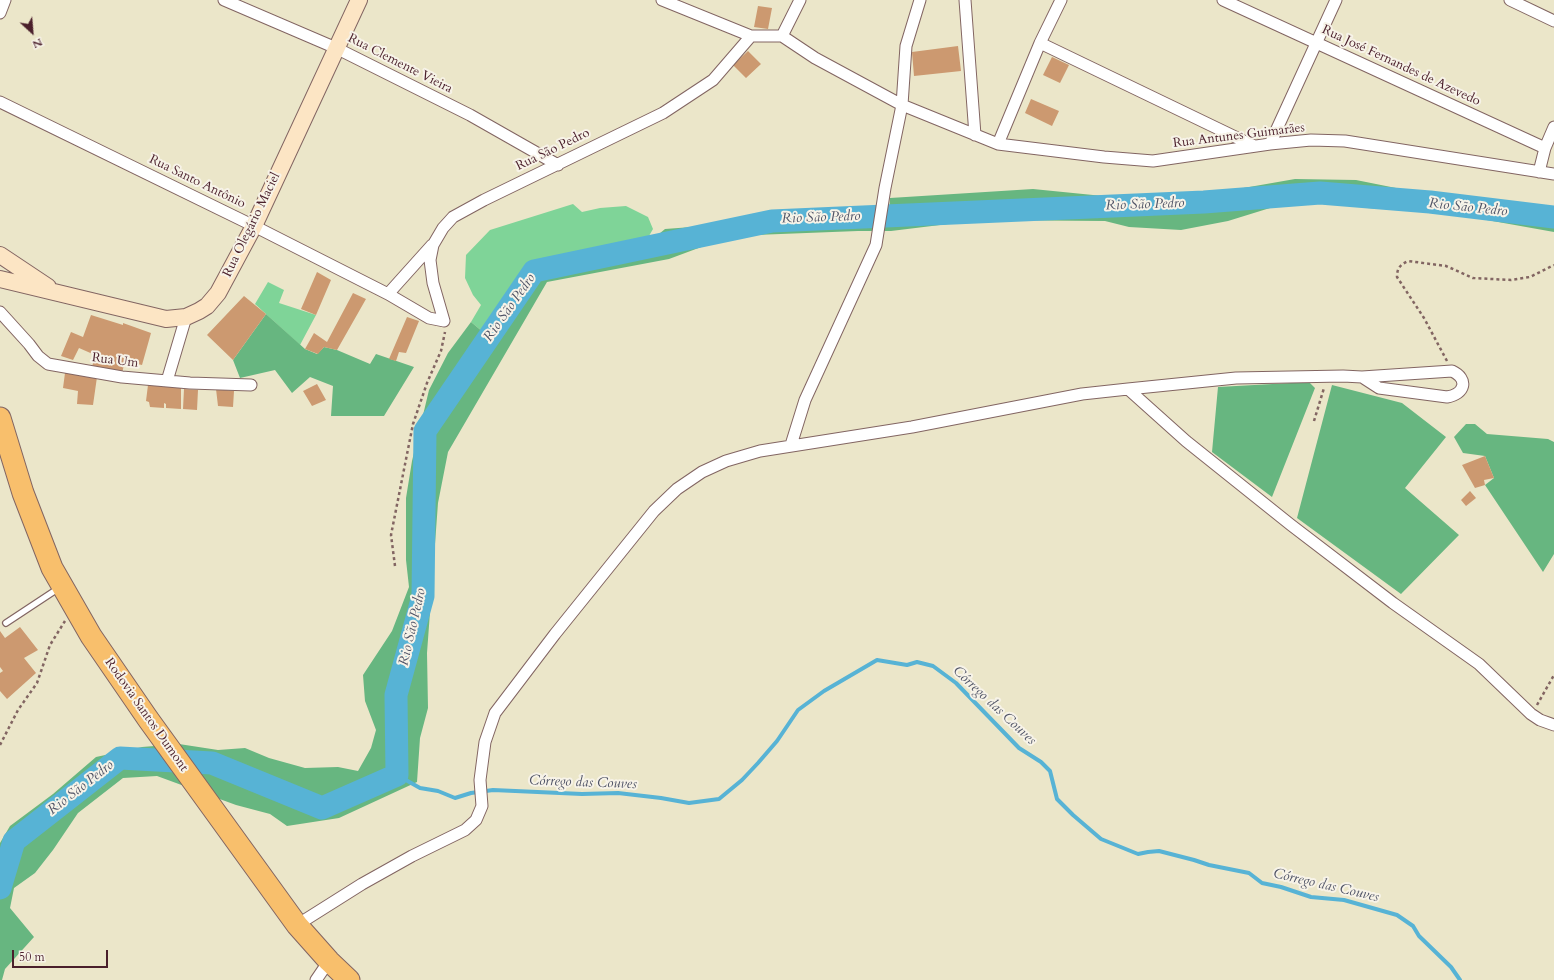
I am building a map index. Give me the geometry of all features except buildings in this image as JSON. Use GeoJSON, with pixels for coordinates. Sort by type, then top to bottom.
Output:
{"type":"FeatureCollection","features":[{"type":"Feature","properties":{"kind":"highway","name":"Rodovia Santos Dumont"},"geometry":{"type":"LineString","coordinates":[[0,418],[23,493],[52,568],[91,636],[148,719],[297,925],[329,961],[349,980]]}},
{"type":"Feature","properties":{"kind":"street"},"geometry":{"type":"LineString","coordinates":[[0,13],[5,0]]}},
{"type":"Feature","properties":{"kind":"street","name":"Rua Clemente Vieira"},"geometry":{"type":"LineString","coordinates":[[224,0],[336,48],[470,115],[558,164]]}},
{"type":"Feature","properties":{"kind":"street","name":"Rua Olegário Maciel"},"geometry":{"type":"LineString","coordinates":[[0,279],[166,319],[186,317],[199,312],[207,306],[218,293],[254,226],[359,0]]}},
{"type":"Feature","properties":{"kind":"street"},"geometry":{"type":"LineString","coordinates":[[662,0],[751,36],[782,36],[800,0]]}},
{"type":"Feature","properties":{"kind":"street"},"geometry":{"type":"LineString","coordinates":[[791,445],[805,400],[876,246],[885,188],[902,105],[906,46],[920,0]]}},
{"type":"Feature","properties":{"kind":"street"},"geometry":{"type":"LineString","coordinates":[[965,0],[975,135]]}},
{"type":"Feature","properties":{"kind":"street"},"geometry":{"type":"LineString","coordinates":[[998,144],[1040,43],[1061,0]]}},
{"type":"Feature","properties":{"kind":"street","name":"Rua José Fernandes de Azevedo"},"geometry":{"type":"LineString","coordinates":[[1223,0],[1545,148]]}},
{"type":"Feature","properties":{"kind":"street"},"geometry":{"type":"LineString","coordinates":[[1270,144],[1336,0]]}},
{"type":"Feature","properties":{"kind":"street"},"geometry":{"type":"LineString","coordinates":[[1510,0],[1554,21]]}},
{"type":"Feature","properties":{"kind":"street","name":"Rua São Pedro"},"geometry":{"type":"LineString","coordinates":[[444,321],[433,283],[430,260],[433,244],[443,228],[453,217],[484,200],[663,113],[713,80],[751,36]]}},
{"type":"Feature","properties":{"kind":"street","name":"Rua Antunes Guimarães"},"geometry":{"type":"LineString","coordinates":[[782,36],[815,58],[902,105],[998,144],[1104,157],[1154,161],[1270,144],[1311,140],[1346,141],[1554,174]]}},
{"type":"Feature","properties":{"kind":"street"},"geometry":{"type":"LineString","coordinates":[[1040,43],[1255,146]]}},
{"type":"Feature","properties":{"kind":"street","name":"Rua Santo Antônio"},"geometry":{"type":"LineString","coordinates":[[0,102],[254,226],[388,294],[429,318],[444,321]]}},
{"type":"Feature","properties":{"kind":"street"},"geometry":{"type":"LineString","coordinates":[[1539,172],[1545,148],[1554,127]]}},
{"type":"Feature","properties":{"kind":"street"},"geometry":{"type":"LineString","coordinates":[[388,294],[433,244]]}},
{"type":"Feature","properties":{"kind":"street","name":"Rua Olegário Maciel"},"geometry":{"type":"LineString","coordinates":[[0,255],[56,292]]}},
{"type":"Feature","properties":{"kind":"street","name":"Rua Um"},"geometry":{"type":"LineString","coordinates":[[0,312],[38,356],[48,364],[89,372],[167,381],[251,385]]}},
{"type":"Feature","properties":{"kind":"street"},"geometry":{"type":"LineString","coordinates":[[167,381],[186,317]]}},
{"type":"Feature","properties":{"kind":"street"},"geometry":{"type":"LineString","coordinates":[[297,925],[393,867],[465,830],[476,820],[482,806],[480,780],[485,742],[495,713],[555,634],[654,511],[677,489],[702,472],[726,461],[760,451],[912,427],[1082,394],[1236,378],[1328,376],[1362,377],[1452,371],[1462,378],[1462,386],[1460,392],[1454,396],[1447,397],[1379,388],[1362,377]]}},
{"type":"Feature","properties":{"kind":"street"},"geometry":{"type":"LineString","coordinates":[[1128,389],[1145,406],[1186,441],[1275,512],[1393,603],[1479,664],[1531,714],[1540,720],[1554,725]]}},
{"type":"Feature","properties":{"kind":"street"},"geometry":{"type":"LineString","coordinates":[[316,980],[329,961]]}},
{"type":"Feature","properties":{"kind":"lane"},"geometry":{"type":"LineString","coordinates":[[6,623],[62,586]]}},
{"type":"Feature","properties":{"kind":"path"},"geometry":{"type":"LineString","coordinates":[[1452,371],[1424,318],[1396,277],[1397,269],[1408,260],[1446,266],[1473,278],[1511,280],[1530,277],[1554,265]]}},
{"type":"Feature","properties":{"kind":"path"},"geometry":{"type":"LineString","coordinates":[[395,566],[391,535],[396,508],[413,424],[427,383],[444,342],[444,321]]}},
{"type":"Feature","properties":{"kind":"path"},"geometry":{"type":"LineString","coordinates":[[1314,421],[1328,376]]}},
{"type":"Feature","properties":{"kind":"path"},"geometry":{"type":"LineString","coordinates":[[0,745],[18,710],[37,683],[50,645],[58,631],[75,608]]}},
{"type":"Feature","properties":{"kind":"path"},"geometry":{"type":"LineString","coordinates":[[1531,714],[1554,675]]}},
{"type":"Feature","properties":{"kind":"green space"},"geometry":{"type":"Polygon","coordinates":[[[1295,179],[1356,180],[1406,190],[1554,209],[1554,232],[1442,212],[1367,208],[1333,197],[1270,208],[1228,221],[1181,230],[1129,227],[1105,221],[981,220],[891,231],[755,235],[712,243],[669,259],[547,282],[448,452],[438,503],[427,653],[428,708],[420,738],[417,782],[339,818],[287,826],[270,814],[236,805],[157,776],[123,778],[78,813],[53,850],[35,873],[14,888],[10,908],[34,937],[5,969],[2,980],[0,980],[0,843],[10,826],[53,794],[96,757],[142,747],[179,744],[218,750],[245,748],[269,758],[305,768],[338,767],[358,771],[371,748],[376,730],[365,701],[363,675],[392,631],[409,587],[406,560],[406,498],[412,461],[429,390],[448,353],[471,322],[489,337],[534,271],[642,248],[665,229],[772,221],[889,216],[890,198],[1033,189],[1152,199],[1232,190],[1295,179]]]}},
{"type":"Feature","properties":{"kind":"green space"},"geometry":{"type":"Polygon","coordinates":[[[573,204],[582,212],[600,208],[626,206],[648,217],[653,229],[642,248],[534,271],[489,337],[471,322],[481,305],[473,295],[465,278],[466,255],[490,230],[573,204]]]}},
{"type":"Feature","properties":{"kind":"green space"},"geometry":{"type":"Polygon","coordinates":[[[268,282],[284,290],[279,303],[316,315],[300,345],[255,304],[268,282]]]}},
{"type":"Feature","properties":{"kind":"green space"},"geometry":{"type":"Polygon","coordinates":[[[266,314],[305,349],[317,354],[324,347],[337,350],[370,364],[376,354],[414,367],[384,416],[331,416],[333,386],[310,377],[292,393],[275,370],[240,378],[233,360],[266,314]]]}},
{"type":"Feature","properties":{"kind":"green space"},"geometry":{"type":"Polygon","coordinates":[[[1309,382],[1315,388],[1272,497],[1212,452],[1218,387],[1309,382]]]}},
{"type":"Feature","properties":{"kind":"green space"},"geometry":{"type":"Polygon","coordinates":[[[1332,385],[1402,403],[1446,437],[1405,488],[1459,535],[1401,594],[1297,518],[1332,385]]]}},
{"type":"Feature","properties":{"kind":"green space"},"geometry":{"type":"Polygon","coordinates":[[[1466,424],[1475,424],[1487,434],[1548,439],[1554,442],[1554,554],[1543,572],[1485,485],[1494,478],[1485,456],[1463,453],[1454,437],[1466,424]]]}},
{"type":"Feature","properties":{"kind":"waterway","name":"Rio São Pedro"},"geometry":{"type":"LineString","coordinates":[[0,888],[14,841],[120,758],[212,763],[322,808],[397,775],[396,695],[423,596],[425,431],[534,271],[772,221],[1204,202],[1320,193],[1430,202],[1554,217]]}},
{"type":"Feature","properties":{"kind":"waterway","name":"Córrego das Couves"},"geometry":{"type":"LineString","coordinates":[[397,775],[420,788],[438,791],[455,798],[471,793],[493,790],[582,794],[618,793],[689,803],[719,799],[742,780],[758,763],[777,741],[798,710],[824,691],[877,660],[907,665],[917,662],[933,666],[956,683],[1019,748],[1041,762],[1050,771],[1057,799],[1101,839],[1138,854],[1159,851],[1209,865],[1249,873],[1262,883],[1281,887],[1311,897],[1344,900],[1397,915],[1413,926],[1419,936],[1451,967],[1460,980]]}}]}
